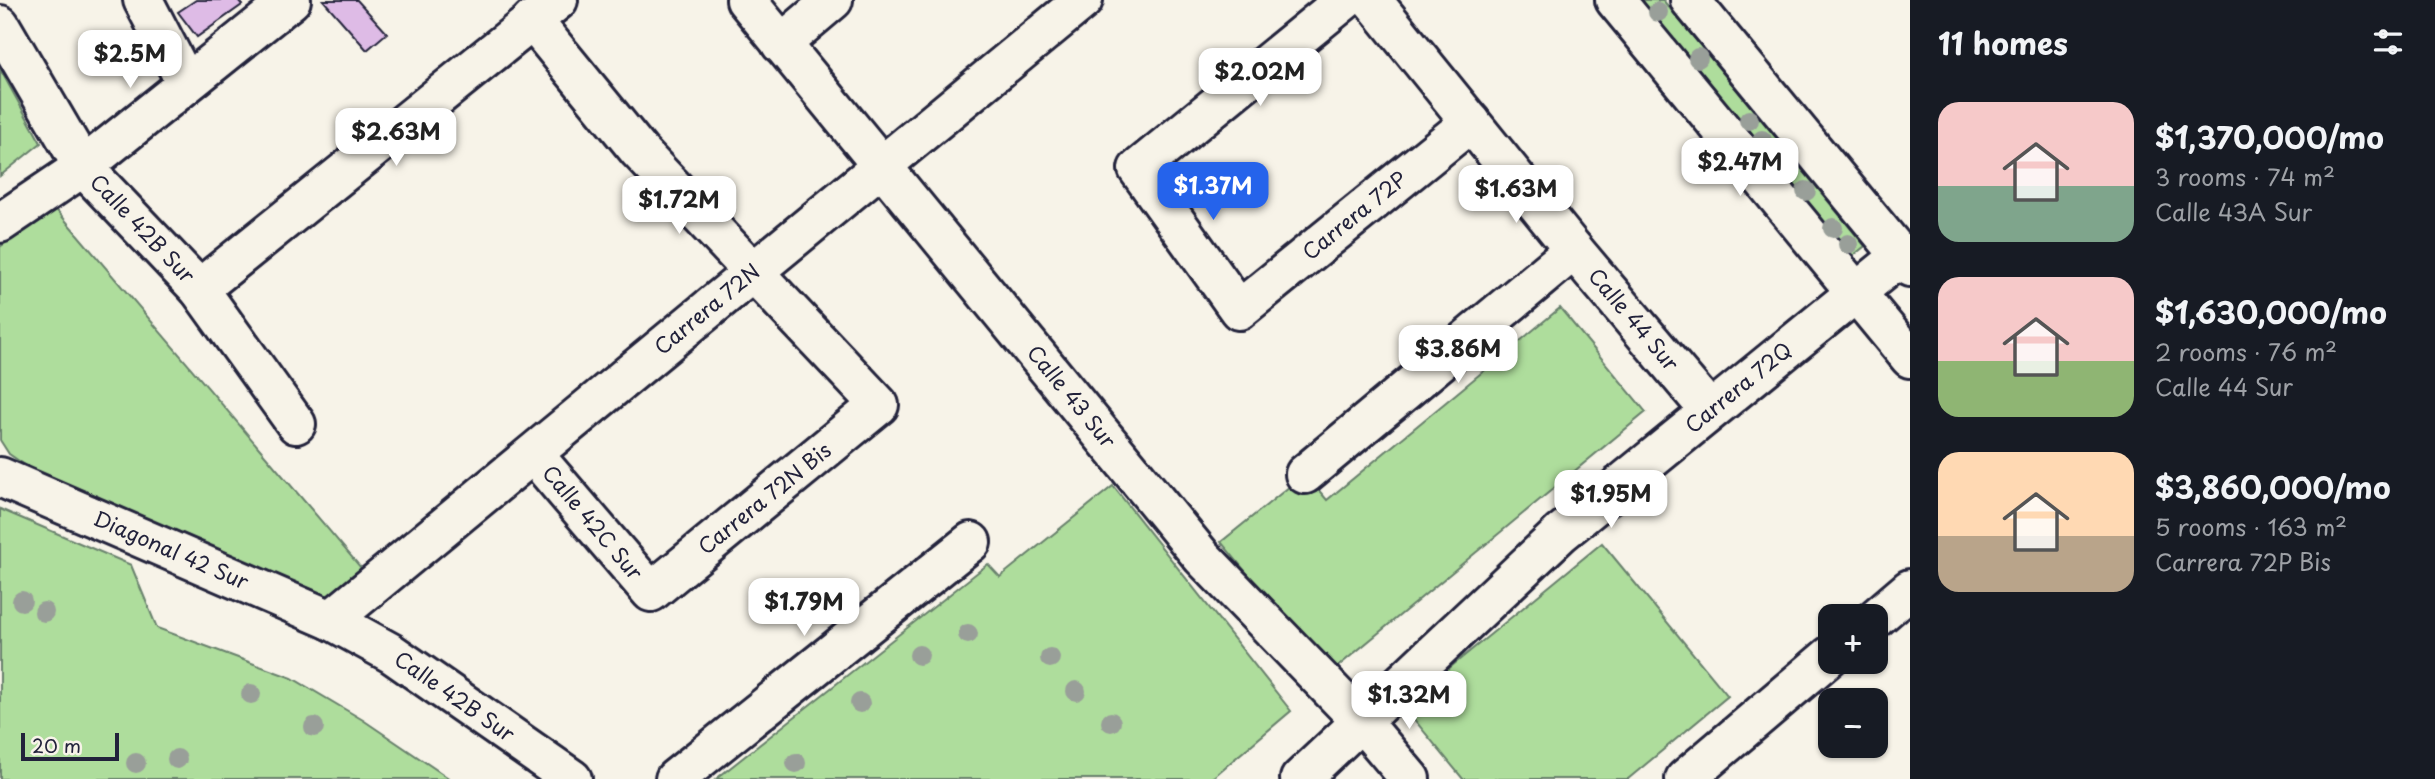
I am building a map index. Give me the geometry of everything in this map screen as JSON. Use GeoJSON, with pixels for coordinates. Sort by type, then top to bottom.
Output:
{"type":"FeatureCollection","features":[{"type":"Feature","properties":{"kind":"street"},"geometry":{"type":"LineString","coordinates":[[144,0],[186,83]]}},
{"type":"Feature","properties":{"kind":"street"},"geometry":{"type":"LineString","coordinates":[[0,223],[83,167],[291,0]]}},
{"type":"Feature","properties":{"kind":"street","name":"Calle 43 Sur"},"geometry":{"type":"LineString","coordinates":[[746,0],[1202,557],[1362,722],[1410,779]]}},
{"type":"Feature","properties":{"kind":"street"},"geometry":{"type":"LineString","coordinates":[[781,44],[833,0]]}},
{"type":"Feature","properties":{"kind":"street","name":"Carrera 72N"},"geometry":{"type":"LineString","coordinates":[[331,620],[1083,0]]}},
{"type":"Feature","properties":{"kind":"street","name":"Carrera 72P"},"geometry":{"type":"LineString","coordinates":[[1345,0],[1139,169],[1239,310],[1471,122]]}},
{"type":"Feature","properties":{"kind":"street","name":"Calle 44 Sur"},"geometry":{"type":"LineString","coordinates":[[1372,0],[1574,250],[1709,410]]}},
{"type":"Feature","properties":{"kind":"street"},"geometry":{"type":"LineString","coordinates":[[1615,0],[1910,358]]}},
{"type":"Feature","properties":{"kind":"street"},"geometry":{"type":"LineString","coordinates":[[1690,0],[1905,261]]}},
{"type":"Feature","properties":{"kind":"street"},"geometry":{"type":"LineString","coordinates":[[199,289],[545,10],[639,151],[755,272]]}},
{"type":"Feature","properties":{"kind":"street","name":"Calle 42B Sur"},"geometry":{"type":"LineString","coordinates":[[0,25],[83,167],[199,289],[296,424]]}},
{"type":"Feature","properties":{"kind":"street"},"geometry":{"type":"LineString","coordinates":[[1305,474],[1574,250]]}},
{"type":"Feature","properties":{"kind":"street","name":"Carrera 72Q"},"geometry":{"type":"LineString","coordinates":[[1300,779],[1561,533],[1856,293],[1905,261]]}},
{"type":"Feature","properties":{"kind":"street","name":"Carrera 72N Bis"},"geometry":{"type":"LineString","coordinates":[[651,592],[879,405],[755,272]]}},
{"type":"Feature","properties":{"kind":"street","name":"Calle 42C Sur"},"geometry":{"type":"LineString","coordinates":[[534,455],[651,592]]}},
{"type":"Feature","properties":{"kind":"street","name":"Diagonal 42 Sur"},"geometry":{"type":"LineString","coordinates":[[5,480],[331,620]]}},
{"type":"Feature","properties":{"kind":"street"},"geometry":{"type":"LineString","coordinates":[[675,779],[971,542]]}},
{"type":"Feature","properties":{"kind":"street"},"geometry":{"type":"LineString","coordinates":[[1888,608],[1910,589]]}},
{"type":"Feature","properties":{"kind":"street","name":"Calle 42B Sur"},"geometry":{"type":"LineString","coordinates":[[331,620],[391,653],[572,779]]}},
{"type":"Feature","properties":{"kind":"street"},"geometry":{"type":"LineString","coordinates":[[1685,779],[1818,666]]}},
{"type":"Feature","properties":{"kind":"green space"},"geometry":{"type":"Polygon","coordinates":[[[1639,0],[1663,0],[1865,246],[1849,259],[1639,0]]]}},
{"type":"Feature","properties":{"kind":"green space"},"geometry":{"type":"Polygon","coordinates":[[[0,69],[41,143],[0,176],[0,69]]]}},
{"type":"Feature","properties":{"kind":"green space"},"geometry":{"type":"Polygon","coordinates":[[[54,207],[362,569],[328,596],[41,476],[9,454],[0,440],[0,247],[54,207]]]}},
{"type":"Feature","properties":{"kind":"green space"},"geometry":{"type":"Polygon","coordinates":[[[1560,308],[1646,412],[1330,673],[1221,542],[1305,474],[1327,500],[1560,308]]]}},
{"type":"Feature","properties":{"kind":"green space"},"geometry":{"type":"Polygon","coordinates":[[[1113,486],[1291,711],[1211,779],[716,779],[988,564],[1000,577],[1113,486]]]}},
{"type":"Feature","properties":{"kind":"green space"},"geometry":{"type":"Polygon","coordinates":[[[0,509],[131,565],[157,628],[292,678],[363,720],[450,779],[0,779],[0,509]]]}},
{"type":"Feature","properties":{"kind":"green space"},"geometry":{"type":"Polygon","coordinates":[[[1602,543],[1728,696],[1628,779],[1463,779],[1403,706],[1602,543]]]}},
{"type":"Feature","properties":{"kind":"building"},"geometry":{"type":"Polygon","coordinates":[[[196,0],[238,0],[242,5],[197,37],[178,12],[196,0]]]}},
{"type":"Feature","properties":{"kind":"building"},"geometry":{"type":"Polygon","coordinates":[[[323,0],[357,0],[387,33],[367,50],[323,0]]]}}]}
